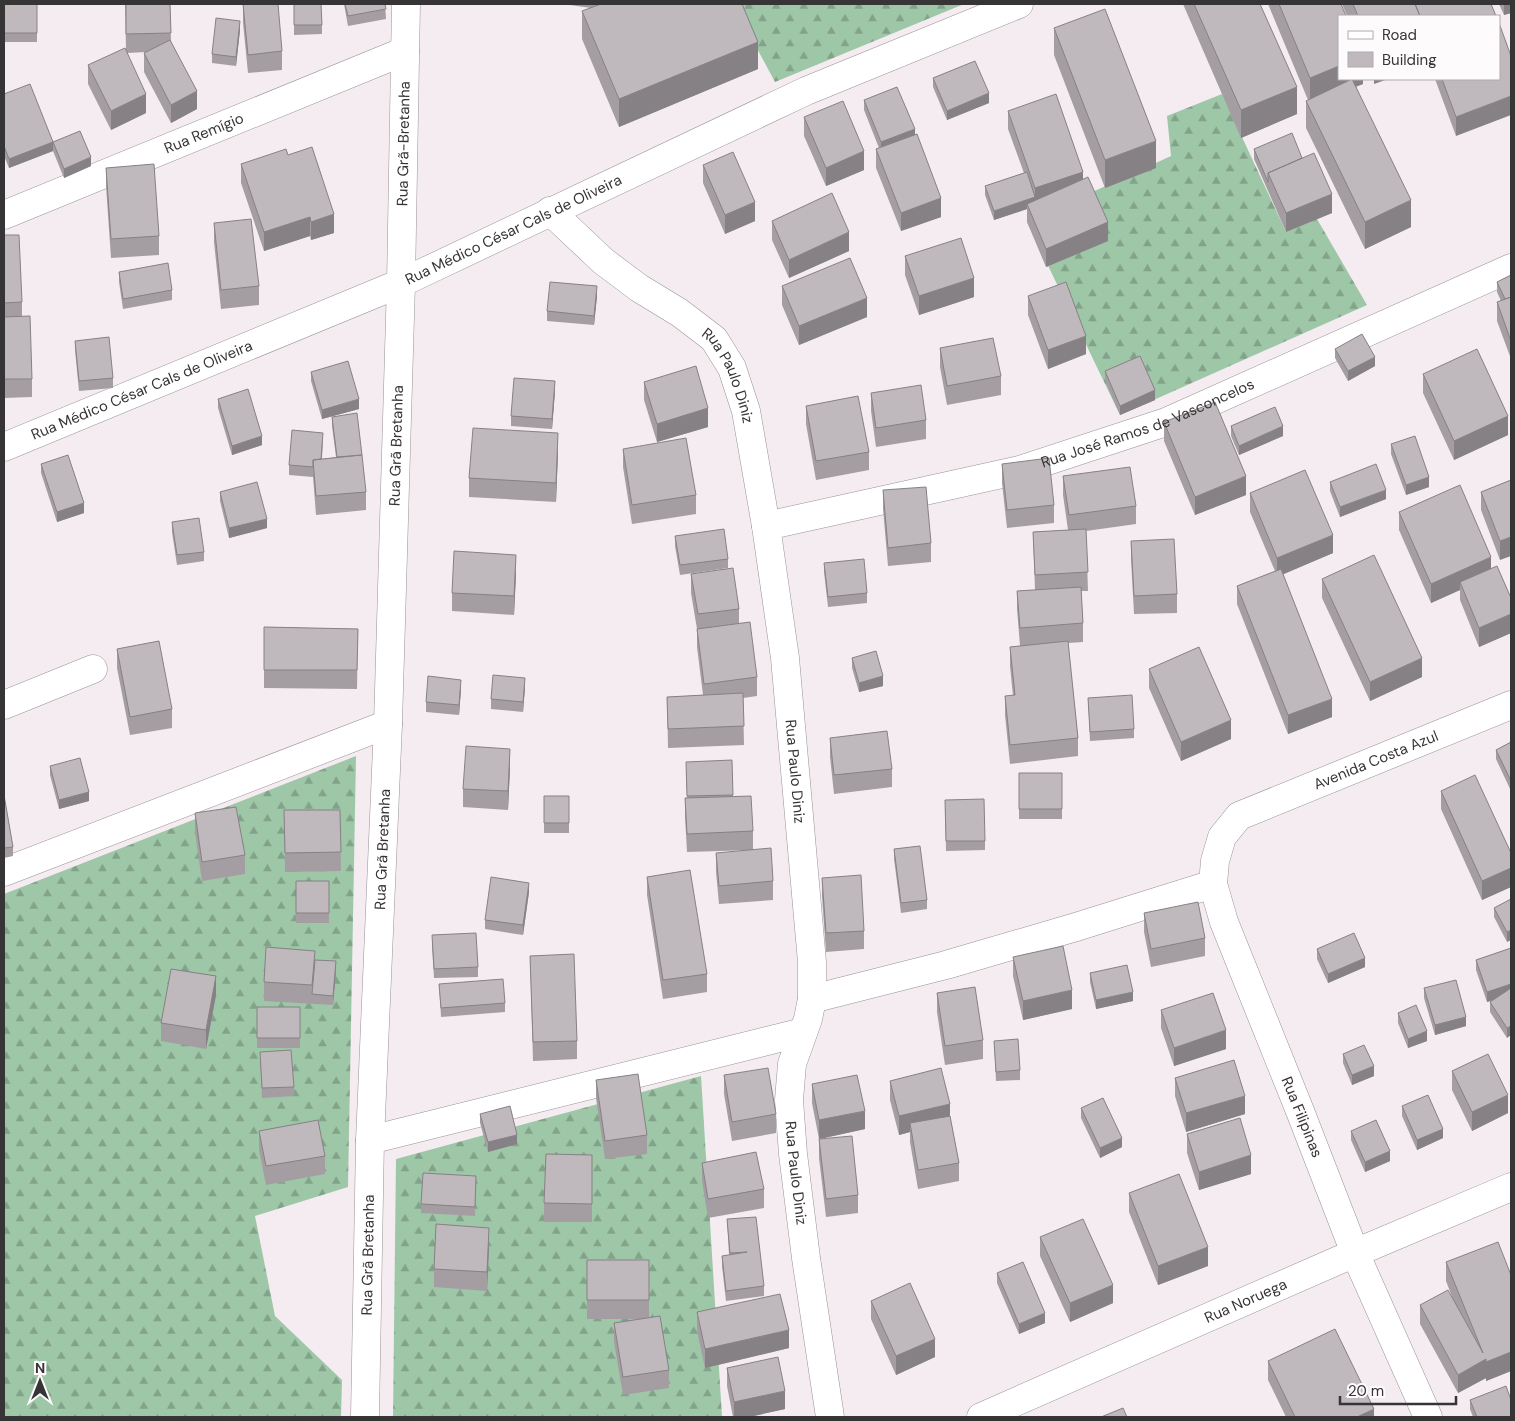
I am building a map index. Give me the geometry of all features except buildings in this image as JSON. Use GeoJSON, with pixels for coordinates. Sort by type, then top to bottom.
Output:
{"type":"FeatureCollection","features":[{"type":"Feature","properties":{"kind":"street","name":"Rua Grã-Bretanha"},"geometry":{"type":"LineString","coordinates":[[401,283],[406,4]]}},
{"type":"Feature","properties":{"kind":"street","name":"Rua Médico César Cals de Oliveira"},"geometry":{"type":"LineString","coordinates":[[4,447],[401,283],[806,91],[1019,4]]}},
{"type":"Feature","properties":{"kind":"street","name":"Rua Remígio"},"geometry":{"type":"LineString","coordinates":[[4,215],[405,52]]}},
{"type":"Feature","properties":{"kind":"street","name":"Rua Paulo Diniz"},"geometry":{"type":"LineString","coordinates":[[550,212],[603,261],[639,288],[680,313],[714,339],[732,368],[746,411],[766,526],[785,658],[812,962],[812,999],[792,1064],[789,1100],[793,1154],[805,1248],[830,1417]]}},
{"type":"Feature","properties":{"kind":"street","name":"Rua José Ramos de Vasconcelos"},"geometry":{"type":"LineString","coordinates":[[766,526],[1020,470],[1166,422],[1511,268]]}},
{"type":"Feature","properties":{"kind":"street","name":"Rua Grã Bretanha"},"geometry":{"type":"LineString","coordinates":[[365,1417],[370,1140],[388,724],[401,283]]}},
{"type":"Feature","properties":{"kind":"street"},"geometry":{"type":"LineString","coordinates":[[4,705],[93,669]]}},
{"type":"Feature","properties":{"kind":"street","name":"Avenida Costa Azul"},"geometry":{"type":"LineString","coordinates":[[1239,816],[1511,705]]}},
{"type":"Feature","properties":{"kind":"street"},"geometry":{"type":"LineString","coordinates":[[4,872],[388,724]]}},
{"type":"Feature","properties":{"kind":"street","name":"Rua Filipinas"},"geometry":{"type":"LineString","coordinates":[[1239,816],[1222,838],[1215,861],[1213,884],[1224,922],[1355,1253],[1428,1417]]}},
{"type":"Feature","properties":{"kind":"street"},"geometry":{"type":"LineString","coordinates":[[812,999],[946,965],[1076,928],[1213,884]]}},
{"type":"Feature","properties":{"kind":"street"},"geometry":{"type":"LineString","coordinates":[[370,1140],[803,1032]]}},
{"type":"Feature","properties":{"kind":"street","name":"Rua Noruega"},"geometry":{"type":"LineString","coordinates":[[981,1417],[1355,1253],[1511,1187]]}},
{"type":"Feature","properties":{"kind":"green space"},"geometry":{"type":"Polygon","coordinates":[[[733,4],[964,4],[775,82],[733,4]]]}},
{"type":"Feature","properties":{"kind":"green space"},"geometry":{"type":"Polygon","coordinates":[[[1222,94],[1286,232],[1317,219],[1367,305],[1120,415],[1027,222],[1171,156],[1167,116],[1222,94]]]}},
{"type":"Feature","properties":{"kind":"green space"},"geometry":{"type":"Polygon","coordinates":[[[356,756],[348,1187],[255,1216],[275,1316],[342,1380],[341,1417],[4,1417],[4,894],[356,756]]]}},
{"type":"Feature","properties":{"kind":"green space"},"geometry":{"type":"Polygon","coordinates":[[[701,1076],[722,1417],[393,1417],[396,1159],[701,1076]]]}}]}
